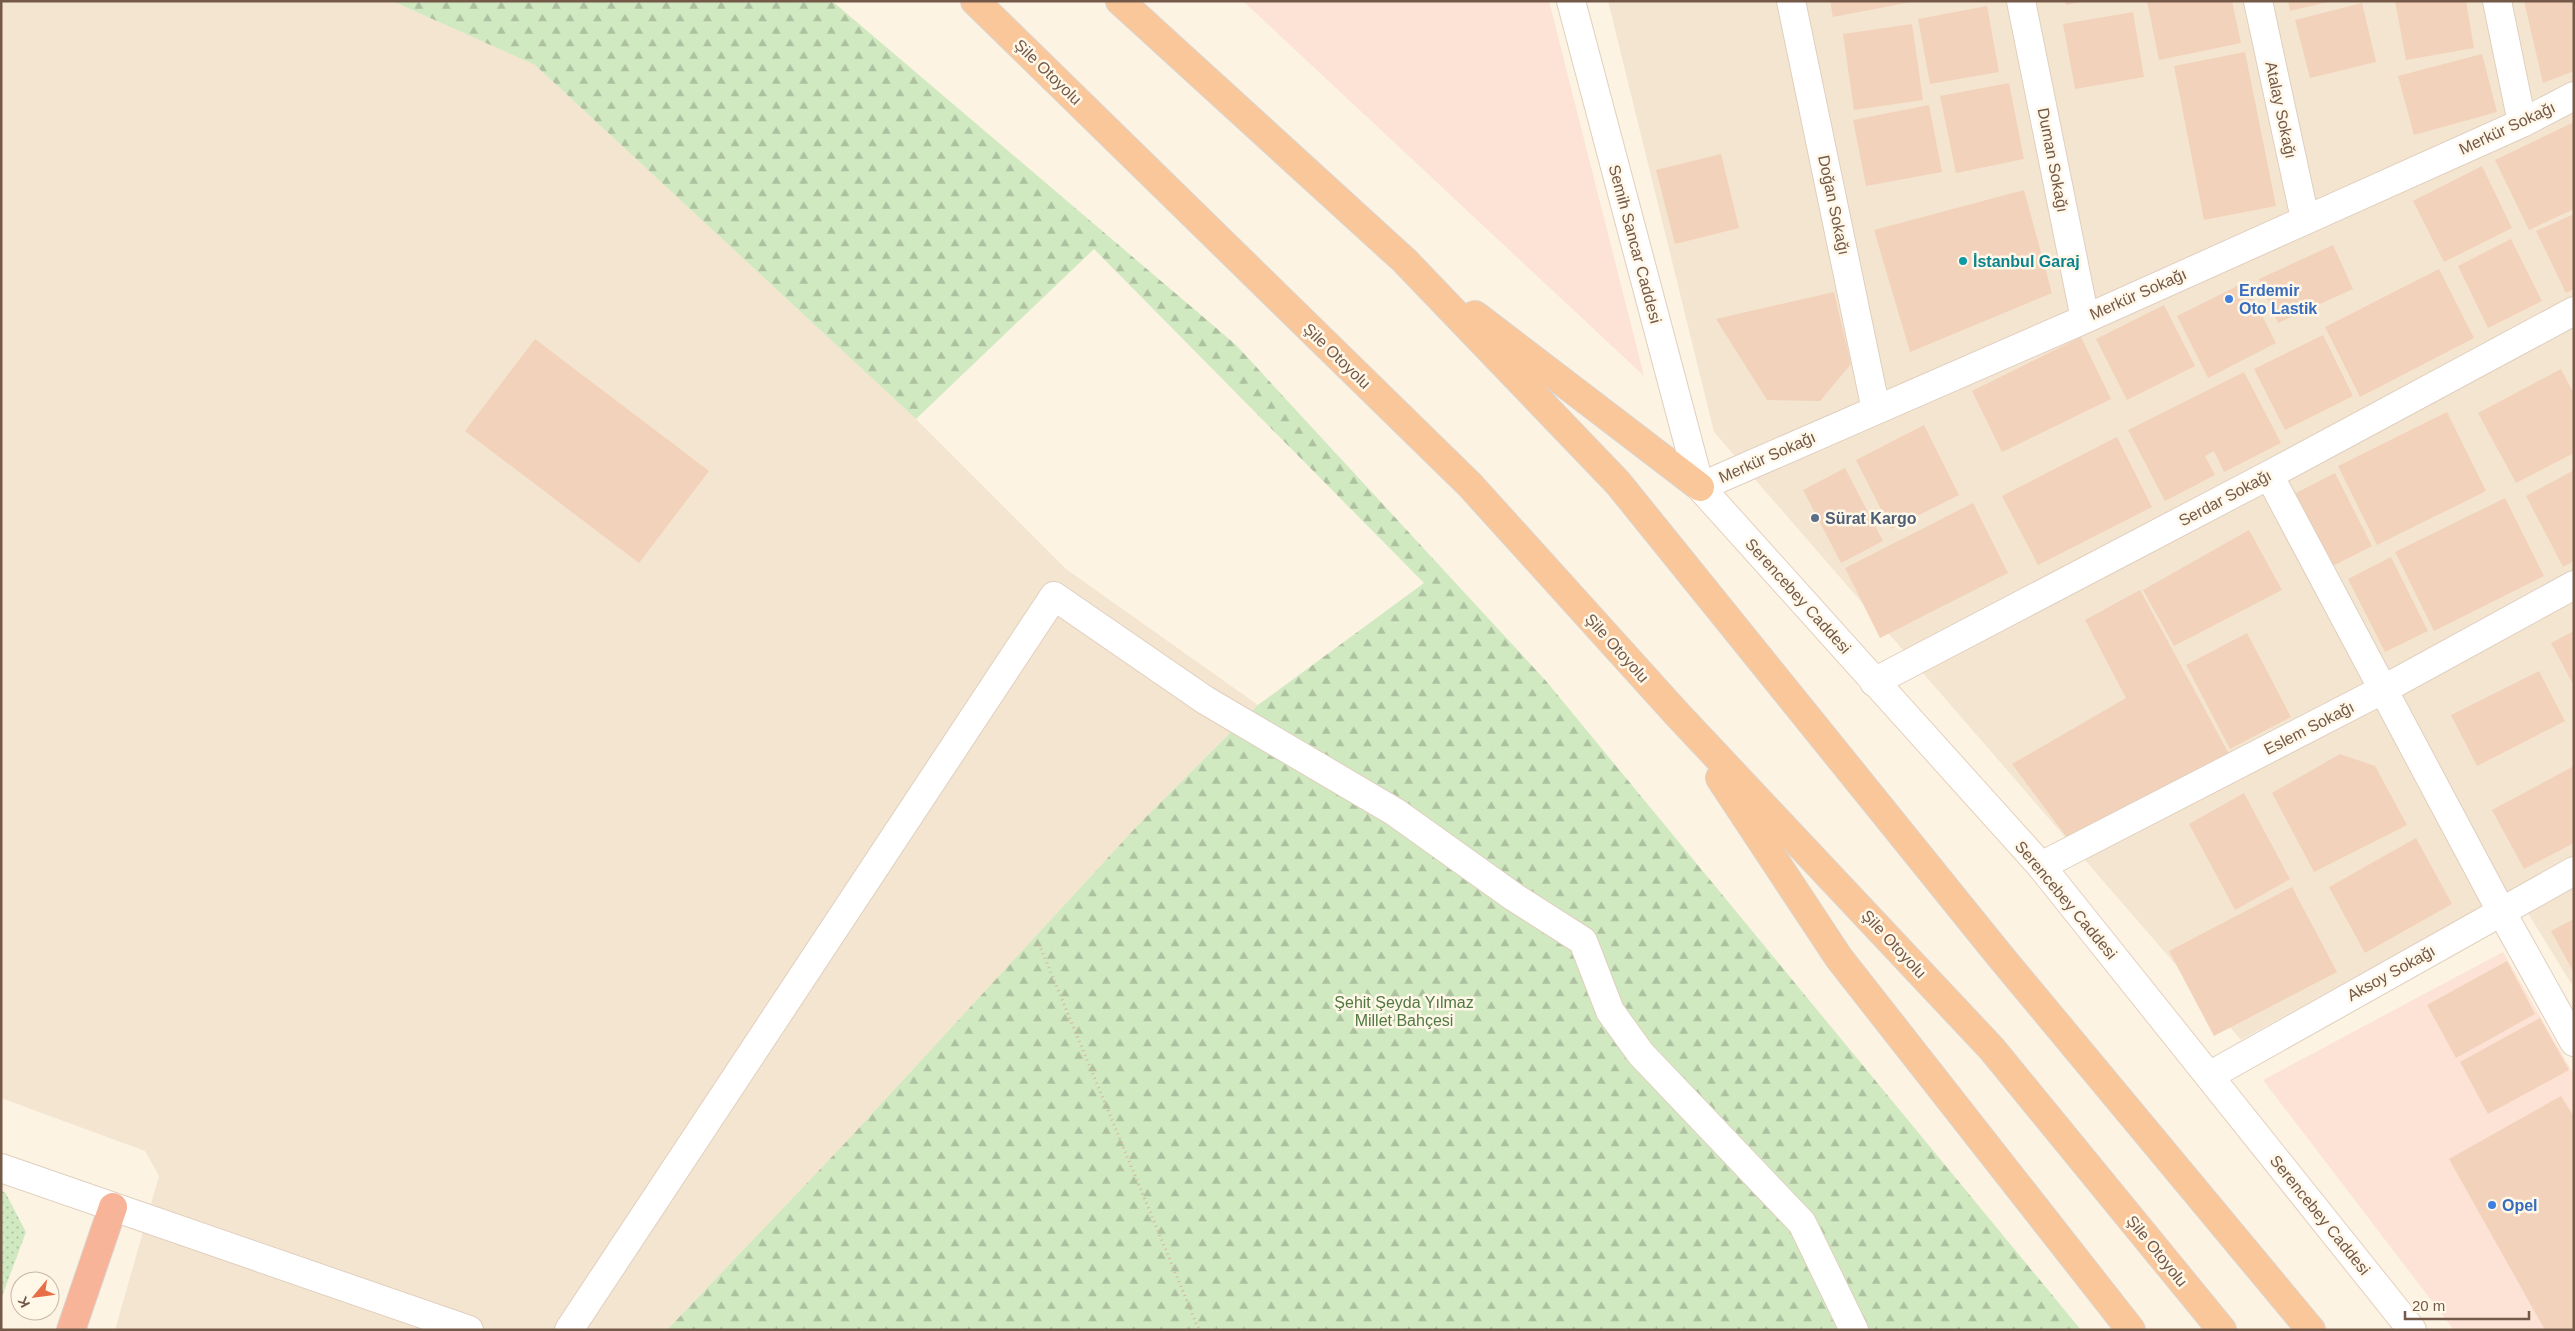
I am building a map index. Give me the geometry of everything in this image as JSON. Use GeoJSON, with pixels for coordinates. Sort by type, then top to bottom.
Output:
{"type":"FeatureCollection","features":[{"type":"Feature","properties":{"kind":"highway","name":"Şile Otoyolu"},"geometry":{"type":"LineString","coordinates":[[975,1],[1470,486],[1677,714],[1992,1048],[2222,1330]]}},
{"type":"Feature","properties":{"kind":"highway"},"geometry":{"type":"LineString","coordinates":[[1120,1],[1404,261],[1618,483],[1994,948],[2311,1330]]}},
{"type":"Feature","properties":{"kind":"highway"},"geometry":{"type":"LineString","coordinates":[[1404,261],[1700,487]]}},
{"type":"Feature","properties":{"kind":"highway"},"geometry":{"type":"LineString","coordinates":[[1677,714],[1839,958],[2131,1330]]}},
{"type":"Feature","properties":{"kind":"highway"},"geometry":{"type":"LineString","coordinates":[[71,1330],[113,1208]]}},
{"type":"Feature","properties":{"kind":"street","name":"Semih Sancar Caddesi"},"geometry":{"type":"LineString","coordinates":[[1571,1],[1700,487]]}},
{"type":"Feature","properties":{"kind":"street","name":"Doğan Sokağı"},"geometry":{"type":"LineString","coordinates":[[1791,1],[1876,410]]}},
{"type":"Feature","properties":{"kind":"street","name":"Duman Sokağı"},"geometry":{"type":"LineString","coordinates":[[2021,1],[2085,319]]}},
{"type":"Feature","properties":{"kind":"street","name":"Atalay Sokağı"},"geometry":{"type":"LineString","coordinates":[[2258,1],[2304,219]]}},
{"type":"Feature","properties":{"kind":"street"},"geometry":{"type":"LineString","coordinates":[[2497,1],[2522,123]]}},
{"type":"Feature","properties":{"kind":"street","name":"Merkür Sokağı"},"geometry":{"type":"LineString","coordinates":[[1700,487],[2085,319],[2304,219],[2522,123],[2574,96]]}},
{"type":"Feature","properties":{"kind":"street","name":"Serdar Sokağı"},"geometry":{"type":"LineString","coordinates":[[1874,682],[2269,475],[2574,311]]}},
{"type":"Feature","properties":{"kind":"street"},"geometry":{"type":"LineString","coordinates":[[2269,475],[2501,911],[2574,1042]]}},
{"type":"Feature","properties":{"kind":"street","name":"Serencebey Caddesi"},"geometry":{"type":"LineString","coordinates":[[1700,487],[2041,866],[2412,1330]]}},
{"type":"Feature","properties":{"kind":"street","name":"Eslem Sokağı"},"geometry":{"type":"LineString","coordinates":[[2041,866],[2384,689],[2574,585]]}},
{"type":"Feature","properties":{"kind":"street"},"geometry":{"type":"LineString","coordinates":[[569,1330],[1054,596],[1205,700],[1396,812],[1514,897],[1583,941],[1610,1011],[1640,1054],[1802,1223],[1854,1330]]}},
{"type":"Feature","properties":{"kind":"street","name":"Aksoy Sokağı"},"geometry":{"type":"LineString","coordinates":[[2209,1076],[2574,871]]}},
{"type":"Feature","properties":{"kind":"street"},"geometry":{"type":"LineString","coordinates":[[1,1168],[469,1330]]}},
{"type":"Feature","properties":{"kind":"path"},"geometry":{"type":"LineString","coordinates":[[1039,944],[1199,1330]]}},
{"type":"Feature","properties":{"kind":"shaded area"},"geometry":{"type":"Polygon","coordinates":[[[1,1],[392,1],[535,65],[916,419],[1066,569],[1258,705],[1138,825],[845,1143],[667,1330],[115,1330],[159,1176],[145,1151],[1,1098],[1,1]]]}},
{"type":"Feature","properties":{"kind":"shaded area"},"geometry":{"type":"Polygon","coordinates":[[[1243,1],[1549,1],[1644,376],[1243,1]]]}},
{"type":"Feature","properties":{"kind":"shaded area"},"geometry":{"type":"Polygon","coordinates":[[[1608,1],[2574,1],[2574,988],[2513,889],[2241,1040],[1714,432],[1608,1]]]}},
{"type":"Feature","properties":{"kind":"shaded area"},"geometry":{"type":"Polygon","coordinates":[[[2503,952],[2574,1075],[2574,1330],[2454,1330],[2263,1080],[2503,952]]]}},
{"type":"Feature","properties":{"kind":"green space","name":"Şehit Şeyda Yılmaz Millet Bahçesi"},"geometry":{"type":"Polygon","coordinates":[[[392,1],[832,1],[1235,344],[1546,681],[2081,1330],[667,1330],[845,1143],[1138,825],[1258,705],[1424,583],[1094,249],[916,419],[535,65],[392,1]]]}},
{"type":"Feature","properties":{"kind":"green space"},"geometry":{"type":"Polygon","coordinates":[[[1,1191],[5,1192],[26,1232],[1,1299],[1,1191]]]}},
{"type":"Feature","properties":{"kind":"building"},"geometry":{"type":"Polygon","coordinates":[[[1830,1],[1911,1],[1911,2],[1833,17],[1830,1]]]}},
{"type":"Feature","properties":{"kind":"building"},"geometry":{"type":"Polygon","coordinates":[[[2065,1],[2080,1],[2080,2],[2066,5],[2065,1]]]}},
{"type":"Feature","properties":{"kind":"building"},"geometry":{"type":"Polygon","coordinates":[[[2147,1],[2232,1],[2241,43],[2159,60],[2147,1]]]}},
{"type":"Feature","properties":{"kind":"building"},"geometry":{"type":"Polygon","coordinates":[[[2288,1],[2327,1],[2328,2],[2290,11],[2288,1]]]}},
{"type":"Feature","properties":{"kind":"building"},"geometry":{"type":"Polygon","coordinates":[[[2395,1],[2466,1],[2474,48],[2406,60],[2395,1]]]}},
{"type":"Feature","properties":{"kind":"building"},"geometry":{"type":"Polygon","coordinates":[[[2524,1],[2574,1],[2574,71],[2543,83],[2524,1]]]}},
{"type":"Feature","properties":{"kind":"building"},"geometry":{"type":"Polygon","coordinates":[[[2362,3],[2376,62],[2310,78],[2295,20],[2362,3]]]}},
{"type":"Feature","properties":{"kind":"building"},"geometry":{"type":"Polygon","coordinates":[[[1987,6],[1999,72],[1930,84],[1918,19],[1987,6]]]}},
{"type":"Feature","properties":{"kind":"building"},"geometry":{"type":"Polygon","coordinates":[[[2133,12],[2144,77],[2075,89],[2063,24],[2133,12]]]}},
{"type":"Feature","properties":{"kind":"building"},"geometry":{"type":"Polygon","coordinates":[[[1912,24],[1923,100],[1854,110],[1843,34],[1912,24]]]}},
{"type":"Feature","properties":{"kind":"building"},"geometry":{"type":"Polygon","coordinates":[[[2245,52],[2276,206],[2204,220],[2174,66],[2245,52]]]}},
{"type":"Feature","properties":{"kind":"building"},"geometry":{"type":"Polygon","coordinates":[[[2482,54],[2497,112],[2414,135],[2398,76],[2482,54]]]}},
{"type":"Feature","properties":{"kind":"building"},"geometry":{"type":"Polygon","coordinates":[[[2009,83],[2024,159],[1956,173],[1940,96],[2009,83]]]}},
{"type":"Feature","properties":{"kind":"building"},"geometry":{"type":"Polygon","coordinates":[[[1929,105],[1942,172],[1866,186],[1853,120],[1929,105]]]}},
{"type":"Feature","properties":{"kind":"building"},"geometry":{"type":"Polygon","coordinates":[[[2574,122],[2574,209],[2529,230],[2495,160],[2574,122]]]}},
{"type":"Feature","properties":{"kind":"building"},"geometry":{"type":"Polygon","coordinates":[[[1721,154],[1739,228],[1675,244],[1656,170],[1721,154]]]}},
{"type":"Feature","properties":{"kind":"building"},"geometry":{"type":"Polygon","coordinates":[[[2482,166],[2512,228],[2444,262],[2413,201],[2482,166]]]}},
{"type":"Feature","properties":{"kind":"building","name":"İstanbul Garaj"},"geometry":{"type":"Polygon","coordinates":[[[2024,190],[2052,293],[1910,352],[1874,230],[2024,190]]]}},
{"type":"Feature","properties":{"kind":"building"},"geometry":{"type":"Polygon","coordinates":[[[2574,214],[2574,289],[2566,293],[2536,231],[2574,214]]]}},
{"type":"Feature","properties":{"kind":"building"},"geometry":{"type":"Polygon","coordinates":[[[2511,239],[2542,301],[2488,328],[2458,266],[2511,239]]]}},
{"type":"Feature","properties":{"kind":"building"},"geometry":{"type":"Polygon","coordinates":[[[2333,245],[2353,289],[2278,323],[2259,279],[2333,245]]]}},
{"type":"Feature","properties":{"kind":"building"},"geometry":{"type":"Polygon","coordinates":[[[2439,269],[2474,338],[2360,397],[2325,327],[2439,269]]]}},
{"type":"Feature","properties":{"kind":"building"},"geometry":{"type":"Polygon","coordinates":[[[2245,282],[2276,343],[2208,378],[2177,316],[2245,282]]]}},
{"type":"Feature","properties":{"kind":"building"},"geometry":{"type":"Polygon","coordinates":[[[1834,292],[1851,364],[1820,401],[1767,400],[1716,319],[1834,292]]]}},
{"type":"Feature","properties":{"kind":"building"},"geometry":{"type":"Polygon","coordinates":[[[2164,305],[2195,366],[2127,400],[2096,339],[2164,305]]]}},
{"type":"Feature","properties":{"kind":"building"},"geometry":{"type":"Polygon","coordinates":[[[2323,335],[2353,396],[2285,430],[2254,369],[2323,335]]]}},
{"type":"Feature","properties":{"kind":"building"},"geometry":{"type":"Polygon","coordinates":[[[2081,337],[2111,399],[2002,452],[1972,391],[2081,337]]]}},
{"type":"Feature","properties":{"kind":"building"},"geometry":{"type":"Polygon","coordinates":[[[535,339],[709,471],[639,563],[465,431],[535,339]]]}},
{"type":"Feature","properties":{"kind":"building"},"geometry":{"type":"Polygon","coordinates":[[[2561,369],[2574,394],[2574,453],[2516,483],[2478,413],[2561,369]]]}},
{"type":"Feature","properties":{"kind":"building"},"geometry":{"type":"Polygon","coordinates":[[[2244,372],[2281,443],[2224,472],[2214,451],[2205,456],[2215,475],[2165,501],[2128,430],[2244,372]]]}},
{"type":"Feature","properties":{"kind":"building"},"geometry":{"type":"Polygon","coordinates":[[[2447,412],[2486,491],[2377,545],[2338,466],[2447,412]]]}},
{"type":"Feature","properties":{"kind":"building"},"geometry":{"type":"Polygon","coordinates":[[[1924,425],[1959,495],[1891,529],[1856,460],[1924,425]]]}},
{"type":"Feature","properties":{"kind":"building"},"geometry":{"type":"Polygon","coordinates":[[[2117,437],[2152,507],[2038,565],[2002,496],[2117,437]]]}},
{"type":"Feature","properties":{"kind":"building"},"geometry":{"type":"Polygon","coordinates":[[[1845,468],[1883,541],[1841,563],[1803,490],[1845,468]]]}},
{"type":"Feature","properties":{"kind":"building"},"geometry":{"type":"Polygon","coordinates":[[[2574,470],[2574,561],[2563,567],[2526,496],[2574,470]]]}},
{"type":"Feature","properties":{"kind":"building"},"geometry":{"type":"Polygon","coordinates":[[[2335,473],[2372,546],[2329,568],[2292,495],[2335,473]]]}},
{"type":"Feature","properties":{"kind":"building"},"geometry":{"type":"Polygon","coordinates":[[[2505,498],[2544,576],[2434,631],[2395,552],[2505,498]]]}},
{"type":"Feature","properties":{"kind":"building"},"geometry":{"type":"Polygon","coordinates":[[[1973,503],[2008,573],[1880,638],[1845,568],[1973,503]]]}},
{"type":"Feature","properties":{"kind":"building"},"geometry":{"type":"Polygon","coordinates":[[[2249,530],[2282,590],[2174,646],[2143,590],[2249,530]]]}},
{"type":"Feature","properties":{"kind":"building"},"geometry":{"type":"Polygon","coordinates":[[[2391,557],[2428,631],[2385,652],[2348,579],[2391,557]]]}},
{"type":"Feature","properties":{"kind":"building"},"geometry":{"type":"Polygon","coordinates":[[[2140,590],[2229,754],[2068,839],[2012,764],[2126,698],[2085,620],[2140,590]]]}},
{"type":"Feature","properties":{"kind":"building"},"geometry":{"type":"Polygon","coordinates":[[[2574,631],[2574,686],[2551,643],[2574,631]]]}},
{"type":"Feature","properties":{"kind":"building"},"geometry":{"type":"Polygon","coordinates":[[[2247,633],[2291,717],[2230,749],[2186,665],[2247,633]]]}},
{"type":"Feature","properties":{"kind":"building"},"geometry":{"type":"Polygon","coordinates":[[[2539,671],[2565,721],[2477,766],[2451,715],[2539,671]]]}},
{"type":"Feature","properties":{"kind":"building"},"geometry":{"type":"Polygon","coordinates":[[[2340,754],[2375,766],[2407,825],[2314,872],[2272,793],[2340,754]]]}},
{"type":"Feature","properties":{"kind":"building"},"geometry":{"type":"Polygon","coordinates":[[[2574,766],[2574,843],[2524,869],[2492,810],[2574,766]]]}},
{"type":"Feature","properties":{"kind":"building"},"geometry":{"type":"Polygon","coordinates":[[[2244,793],[2290,879],[2235,910],[2189,824],[2244,793]]]}},
{"type":"Feature","properties":{"kind":"building"},"geometry":{"type":"Polygon","coordinates":[[[2416,838],[2452,904],[2365,953],[2329,887],[2416,838]]]}},
{"type":"Feature","properties":{"kind":"building"},"geometry":{"type":"Polygon","coordinates":[[[2292,887],[2337,972],[2214,1036],[2169,951],[2292,887]]]}},
{"type":"Feature","properties":{"kind":"building"},"geometry":{"type":"Polygon","coordinates":[[[2574,919],[2574,973],[2551,931],[2574,919]]]}},
{"type":"Feature","properties":{"kind":"building"},"geometry":{"type":"Polygon","coordinates":[[[2507,961],[2535,1014],[2456,1058],[2427,1005],[2507,961]]]}},
{"type":"Feature","properties":{"kind":"building"},"geometry":{"type":"Polygon","coordinates":[[[2540,1018],[2569,1070],[2488,1114],[2460,1062],[2540,1018]]]}},
{"type":"Feature","properties":{"kind":"building"},"geometry":{"type":"Polygon","coordinates":[[[2561,1096],[2574,1117],[2574,1330],[2545,1330],[2449,1159],[2561,1096]]]}},
{"type":"Feature","properties":{"kind":"place","name":"İstanbul Garaj"},"geometry":{"type":"Point","coordinates":[1963,261]}},
{"type":"Feature","properties":{"kind":"place","name":"Erdemir Oto Lastik"},"geometry":{"type":"Point","coordinates":[2229,299]}},
{"type":"Feature","properties":{"kind":"place","name":"Sürat Kargo"},"geometry":{"type":"Point","coordinates":[1815,518]}},
{"type":"Feature","properties":{"kind":"place","name":"Opel"},"geometry":{"type":"Point","coordinates":[2492,1205]}}]}
